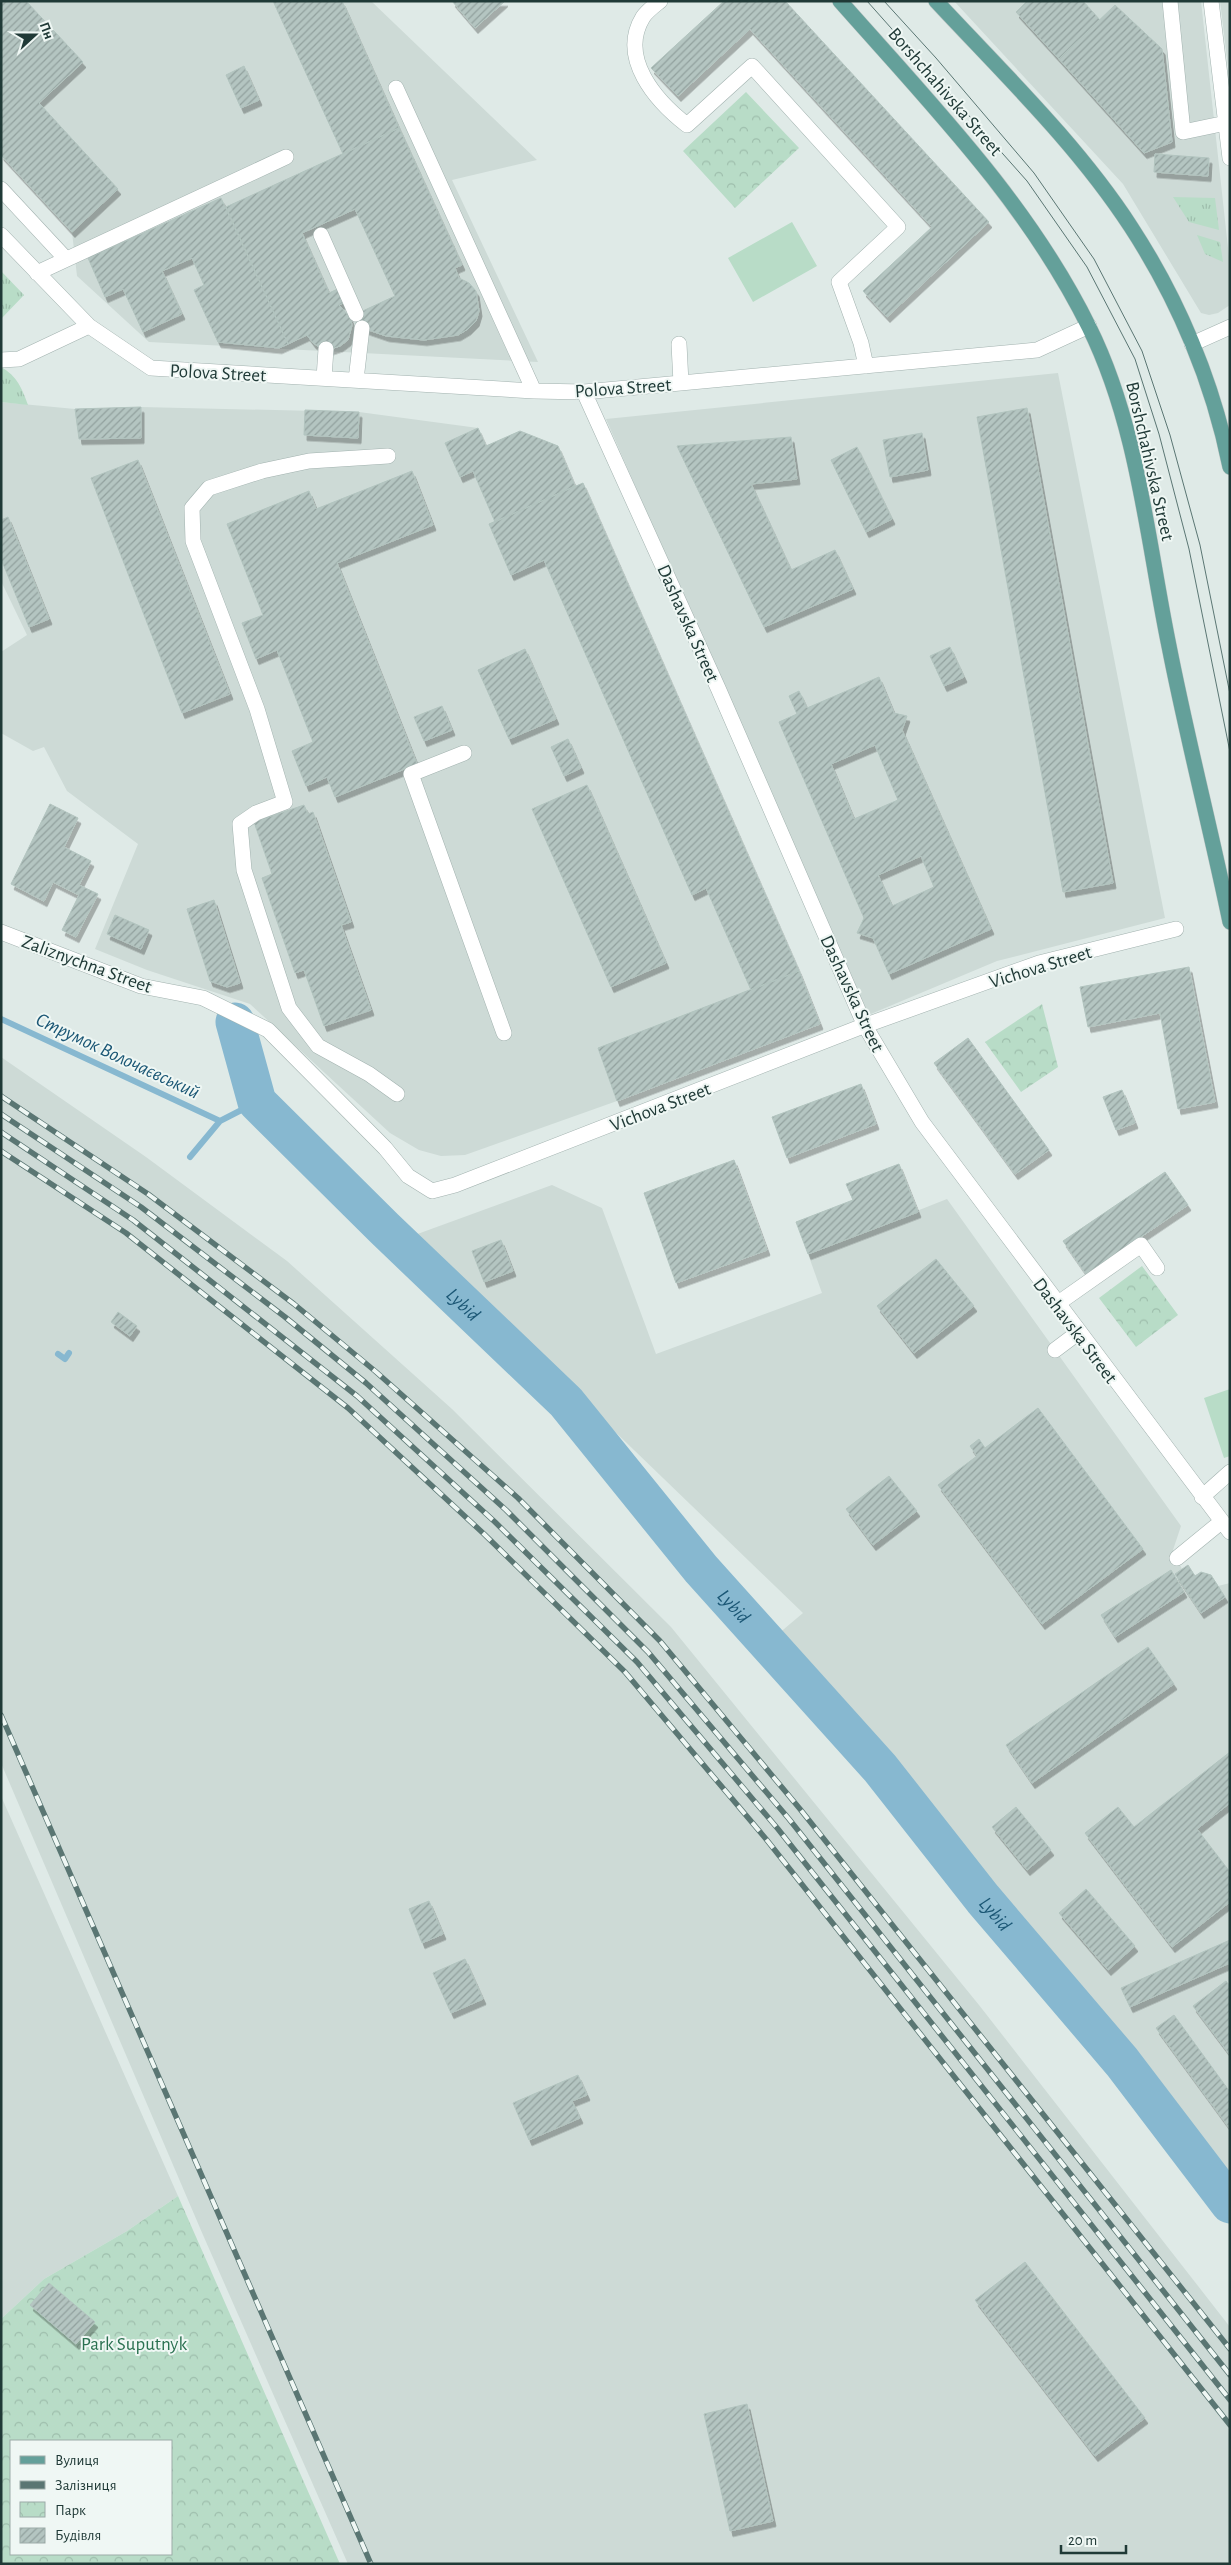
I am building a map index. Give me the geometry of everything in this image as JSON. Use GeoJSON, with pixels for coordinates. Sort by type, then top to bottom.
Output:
{"type":"FeatureCollection","features":[{"type":"Feature","properties":{"kind":"main road","name":"Borshchahivska Street"},"geometry":{"type":"LineString","coordinates":[[840,1],[961,137],[1011,199],[1054,262],[1089,326],[1105,362],[1126,425],[1137,471],[1169,646],[1230,922]]}},
{"type":"Feature","properties":{"kind":"main road"},"geometry":{"type":"LineString","coordinates":[[936,1],[1033,105],[1093,175],[1131,226],[1167,288],[1192,344],[1212,400],[1230,466]]}},
{"type":"Feature","properties":{"kind":"street"},"geometry":{"type":"LineString","coordinates":[[660,1],[644,16],[635,36],[635,58],[650,86],[665,108],[687,125],[752,66],[898,227],[839,282],[866,366]]}},
{"type":"Feature","properties":{"kind":"street"},"geometry":{"type":"LineString","coordinates":[[1170,1],[1183,132],[1226,123]]}},
{"type":"Feature","properties":{"kind":"street"},"geometry":{"type":"LineString","coordinates":[[1211,1],[1230,158]]}},
{"type":"Feature","properties":{"kind":"street"},"geometry":{"type":"LineString","coordinates":[[396,88],[534,391]]}},
{"type":"Feature","properties":{"kind":"street"},"geometry":{"type":"LineString","coordinates":[[37,272],[286,157]]}},
{"type":"Feature","properties":{"kind":"street"},"geometry":{"type":"LineString","coordinates":[[1,189],[66,259]]}},
{"type":"Feature","properties":{"kind":"street"},"geometry":{"type":"LineString","coordinates":[[321,234],[359,321],[356,380]]}},
{"type":"Feature","properties":{"kind":"street"},"geometry":{"type":"LineString","coordinates":[[1,235],[89,326],[19,359],[1,360]]}},
{"type":"Feature","properties":{"kind":"street","name":"Polova Street"},"geometry":{"type":"LineString","coordinates":[[89,326],[150,368],[534,391],[584,392],[1037,350],[1089,326]]}},
{"type":"Feature","properties":{"kind":"street"},"geometry":{"type":"LineString","coordinates":[[1192,344],[1230,327]]}},
{"type":"Feature","properties":{"kind":"street"},"geometry":{"type":"LineString","coordinates":[[679,344],[681,383]]}},
{"type":"Feature","properties":{"kind":"street"},"geometry":{"type":"LineString","coordinates":[[324,378],[326,349]]}},
{"type":"Feature","properties":{"kind":"street","name":"Dashavska Street"},"geometry":{"type":"LineString","coordinates":[[584,392],[714,680],[865,1026],[922,1122],[1225,1527]]}},
{"type":"Feature","properties":{"kind":"street"},"geometry":{"type":"LineString","coordinates":[[388,456],[309,461],[209,488],[192,508],[191,519],[192,541],[257,709],[285,802],[256,813],[240,824],[244,870],[289,1008],[318,1046],[369,1074],[396,1094]]}},
{"type":"Feature","properties":{"kind":"street"},"geometry":{"type":"LineString","coordinates":[[464,752],[411,774],[504,1033]]}},
{"type":"Feature","properties":{"kind":"street","name":"Vichova Street"},"geometry":{"type":"LineString","coordinates":[[203,998],[268,1030],[384,1148],[408,1176],[432,1191],[613,1125],[865,1026],[1040,963],[1176,929]]}},
{"type":"Feature","properties":{"kind":"street","name":"Zaliznychna Street"},"geometry":{"type":"LineString","coordinates":[[1,932],[142,986],[203,998]]}},
{"type":"Feature","properties":{"kind":"street"},"geometry":{"type":"LineString","coordinates":[[1057,1304],[1141,1245],[1157,1268]]}},
{"type":"Feature","properties":{"kind":"street"},"geometry":{"type":"LineString","coordinates":[[1055,1350],[1078,1332]]}},
{"type":"Feature","properties":{"kind":"street"},"geometry":{"type":"LineString","coordinates":[[1202,1497],[1230,1472]]}},
{"type":"Feature","properties":{"kind":"street"},"geometry":{"type":"LineString","coordinates":[[1177,1558],[1225,1527]]}},
{"type":"Feature","properties":{"kind":"shaded area"},"geometry":{"type":"Polygon","coordinates":[[[1,1],[371,1],[537,160],[452,180],[538,362],[149,342],[77,276],[72,232],[1,155],[1,1]]]}},
{"type":"Feature","properties":{"kind":"shaded area"},"geometry":{"type":"Polygon","coordinates":[[[954,1],[1201,1],[1230,266],[1230,305],[1218,313],[1209,315],[1201,313],[1123,184],[954,1]]]}},
{"type":"Feature","properties":{"kind":"shaded area"},"geometry":{"type":"Polygon","coordinates":[[[1220,1],[1230,1],[1230,83],[1220,1]]]}},
{"type":"Feature","properties":{"kind":"shaded area"},"geometry":{"type":"Polygon","coordinates":[[[1058,373],[1165,918],[997,961],[866,1016],[606,419],[1058,373]]]}},
{"type":"Feature","properties":{"kind":"shaded area"},"geometry":{"type":"Polygon","coordinates":[[[1,402],[75,409],[141,407],[359,412],[478,428],[486,446],[520,431],[558,446],[575,486],[583,483],[799,971],[820,1024],[617,1101],[465,1155],[441,1156],[419,1150],[390,1133],[250,1004],[147,970],[95,949],[138,844],[67,791],[44,747],[33,751],[1,733],[1,652],[27,635],[1,581],[1,402]]]}},
{"type":"Feature","properties":{"kind":"shaded area"},"geometry":{"type":"Polygon","coordinates":[[[1,1057],[146,1157],[287,1261],[452,1409],[671,1627],[979,2005],[1230,2327],[1230,2564],[348,2564],[203,2235],[1,1763],[1,1057]]]}},
{"type":"Feature","properties":{"kind":"shaded area"},"geometry":{"type":"Polygon","coordinates":[[[552,1185],[602,1208],[656,1354],[822,1293],[808,1254],[947,1199],[1181,1526],[1173,1550],[1182,1569],[1188,1565],[1195,1576],[1201,1572],[1211,1575],[1218,1586],[1230,1583],[1230,2198],[1023,1935],[771,1640],[803,1613],[412,1236],[552,1185]]]}},
{"type":"Feature","properties":{"kind":"shaded area"},"geometry":{"type":"Polygon","coordinates":[[[1,1796],[178,2196],[127,2231],[44,2279],[1,2319],[1,1796]]]}},
{"type":"Feature","properties":{"kind":"green space"},"geometry":{"type":"Polygon","coordinates":[[[746,92],[799,148],[735,208],[683,151],[746,92]]]}},
{"type":"Feature","properties":{"kind":"green space"},"geometry":{"type":"Polygon","coordinates":[[[1173,197],[1215,198],[1219,230],[1189,222],[1173,197]]]}},
{"type":"Feature","properties":{"kind":"green space"},"geometry":{"type":"Polygon","coordinates":[[[792,222],[817,266],[753,302],[728,258],[792,222]]]}},
{"type":"Feature","properties":{"kind":"green space"},"geometry":{"type":"Polygon","coordinates":[[[1197,235],[1220,242],[1223,262],[1205,254],[1197,235]]]}},
{"type":"Feature","properties":{"kind":"green space"},"geometry":{"type":"Polygon","coordinates":[[[1,271],[24,295],[1,319],[1,271]]]}},
{"type":"Feature","properties":{"kind":"green space"},"geometry":{"type":"Polygon","coordinates":[[[1,367],[11,374],[18,383],[28,405],[1,402],[1,367]]]}},
{"type":"Feature","properties":{"kind":"green space"},"geometry":{"type":"Polygon","coordinates":[[[1042,1004],[1058,1067],[1021,1092],[985,1042],[1042,1004]]]}},
{"type":"Feature","properties":{"kind":"green space"},"geometry":{"type":"Polygon","coordinates":[[[1142,1266],[1178,1315],[1136,1347],[1099,1298],[1142,1266]]]}},
{"type":"Feature","properties":{"kind":"green space"},"geometry":{"type":"Polygon","coordinates":[[[1230,1389],[1230,1456],[1224,1458],[1204,1398],[1230,1389]]]}},
{"type":"Feature","properties":{"kind":"green space","name":"Park Suputnyk"},"geometry":{"type":"Polygon","coordinates":[[[178,2196],[340,2564],[1,2564],[1,2319],[44,2279],[127,2231],[178,2196]]]}},
{"type":"Feature","properties":{"kind":"building"},"geometry":{"type":"Polygon","coordinates":[[[1,1],[26,1],[83,62],[39,103],[118,189],[72,232],[1,155],[1,1]]]}},
{"type":"Feature","properties":{"kind":"building"},"geometry":{"type":"Polygon","coordinates":[[[273,1],[342,1],[399,128],[343,154],[273,1]]]}},
{"type":"Feature","properties":{"kind":"building"},"geometry":{"type":"Polygon","coordinates":[[[452,1],[505,1],[475,28],[452,1]]]}},
{"type":"Feature","properties":{"kind":"building"},"geometry":{"type":"Polygon","coordinates":[[[724,1],[785,1],[989,222],[887,317],[863,291],[932,227],[750,29],[678,96],[651,68],[724,1]]]}},
{"type":"Feature","properties":{"kind":"building"},"geometry":{"type":"Polygon","coordinates":[[[1027,1],[1083,1],[1100,20],[1059,59],[1016,12],[1027,1]]]}},
{"type":"Feature","properties":{"kind":"building"},"geometry":{"type":"Polygon","coordinates":[[[1115,5],[1162,49],[1172,142],[1144,153],[1059,59],[1115,5]]]}},
{"type":"Feature","properties":{"kind":"building"},"geometry":{"type":"Polygon","coordinates":[[[244,66],[259,100],[241,108],[226,75],[244,66]]]}},
{"type":"Feature","properties":{"kind":"building"},"geometry":{"type":"Polygon","coordinates":[[[399,128],[462,265],[455,268],[459,278],[469,283],[476,291],[479,311],[476,321],[458,335],[424,340],[386,336],[357,326],[354,315],[395,296],[355,209],[302,233],[329,293],[342,287],[348,301],[339,305],[350,317],[352,325],[348,340],[340,346],[331,349],[321,348],[313,343],[307,335],[288,344],[226,207],[399,128]]]}},
{"type":"Feature","properties":{"kind":"building"},"geometry":{"type":"Polygon","coordinates":[[[1155,154],[1209,158],[1208,176],[1154,172],[1155,154]]]}},
{"type":"Feature","properties":{"kind":"building"},"geometry":{"type":"Polygon","coordinates":[[[221,198],[288,344],[279,348],[218,342],[194,290],[204,285],[192,258],[162,271],[182,314],[143,332],[123,289],[105,297],[88,258],[221,198]]]}},
{"type":"Feature","properties":{"kind":"building"},"geometry":{"type":"Polygon","coordinates":[[[141,407],[141,438],[79,439],[75,409],[141,407]]]}},
{"type":"Feature","properties":{"kind":"building"},"geometry":{"type":"Polygon","coordinates":[[[1027,408],[1113,883],[1063,892],[977,417],[1027,408]]]}},
{"type":"Feature","properties":{"kind":"building"},"geometry":{"type":"Polygon","coordinates":[[[305,410],[359,412],[358,438],[304,435],[305,410]]]}},
{"type":"Feature","properties":{"kind":"building"},"geometry":{"type":"Polygon","coordinates":[[[478,428],[486,446],[520,431],[558,446],[575,486],[495,522],[473,471],[460,477],[445,443],[478,428]]]}},
{"type":"Feature","properties":{"kind":"building"},"geometry":{"type":"Polygon","coordinates":[[[922,433],[928,470],[890,477],[883,440],[922,433]]]}},
{"type":"Feature","properties":{"kind":"building"},"geometry":{"type":"Polygon","coordinates":[[[791,437],[797,479],[751,484],[791,570],[835,550],[853,589],[764,627],[677,446],[791,437]]]}},
{"type":"Feature","properties":{"kind":"building"},"geometry":{"type":"Polygon","coordinates":[[[857,447],[892,519],[866,532],[831,460],[857,447]]]}},
{"type":"Feature","properties":{"kind":"building"},"geometry":{"type":"Polygon","coordinates":[[[138,460],[230,694],[182,713],[91,478],[138,460]]]}},
{"type":"Feature","properties":{"kind":"building"},"geometry":{"type":"Polygon","coordinates":[[[412,471],[433,525],[337,563],[417,764],[335,797],[327,777],[306,786],[292,751],[313,742],[277,650],[256,659],[242,623],[263,615],[227,524],[309,491],[316,509],[412,471]]]}},
{"type":"Feature","properties":{"kind":"building"},"geometry":{"type":"Polygon","coordinates":[[[583,483],[799,971],[751,990],[706,888],[692,895],[544,560],[511,575],[489,524],[583,483]]]}},
{"type":"Feature","properties":{"kind":"building"},"geometry":{"type":"Polygon","coordinates":[[[8,517],[49,619],[29,627],[1,559],[1,520],[8,517]]]}},
{"type":"Feature","properties":{"kind":"building"},"geometry":{"type":"Polygon","coordinates":[[[950,647],[964,677],[944,686],[930,656],[950,647]]]}},
{"type":"Feature","properties":{"kind":"building"},"geometry":{"type":"Polygon","coordinates":[[[525,649],[556,719],[509,739],[478,670],[525,649]]]}},
{"type":"Feature","properties":{"kind":"building"},"geometry":{"type":"Polygon","coordinates":[[[879,677],[894,713],[907,716],[902,730],[991,929],[889,974],[873,938],[857,933],[864,918],[779,722],[797,714],[789,696],[799,691],[807,708],[879,677]],[[875,745],[831,764],[854,819],[898,800],[875,745]],[[921,856],[878,875],[892,906],[934,887],[921,856]]]}},
{"type":"Feature","properties":{"kind":"building"},"geometry":{"type":"Polygon","coordinates":[[[442,706],[452,730],[424,741],[414,717],[442,706]]]}},
{"type":"Feature","properties":{"kind":"building"},"geometry":{"type":"Polygon","coordinates":[[[568,739],[581,768],[564,776],[551,747],[568,739]]]}},
{"type":"Feature","properties":{"kind":"building"},"geometry":{"type":"Polygon","coordinates":[[[587,785],[666,963],[611,987],[532,809],[587,785]]]}},
{"type":"Feature","properties":{"kind":"building"},"geometry":{"type":"Polygon","coordinates":[[[50,804],[78,818],[64,847],[91,861],[79,885],[98,894],[76,937],[62,930],[79,895],[53,882],[44,901],[11,884],[50,804]]]}},
{"type":"Feature","properties":{"kind":"building"},"geometry":{"type":"Polygon","coordinates":[[[304,805],[308,814],[313,812],[351,922],[341,925],[371,1010],[324,1026],[304,970],[295,973],[262,878],[272,874],[254,822],[304,805]]]}},
{"type":"Feature","properties":{"kind":"building"},"geometry":{"type":"Polygon","coordinates":[[[214,900],[240,983],[227,987],[210,981],[187,909],[214,900]]]}},
{"type":"Feature","properties":{"kind":"building"},"geometry":{"type":"Polygon","coordinates":[[[115,915],[149,930],[141,949],[107,934],[115,915]]]}},
{"type":"Feature","properties":{"kind":"building"},"geometry":{"type":"Polygon","coordinates":[[[1189,967],[1215,1102],[1178,1109],[1160,1013],[1088,1027],[1080,987],[1189,967]]]}},
{"type":"Feature","properties":{"kind":"building"},"geometry":{"type":"Polygon","coordinates":[[[799,971],[820,1024],[617,1101],[598,1048],[799,971]]]}},
{"type":"Feature","properties":{"kind":"building"},"geometry":{"type":"Polygon","coordinates":[[[968,1038],[1049,1150],[1015,1174],[934,1063],[968,1038]]]}},
{"type":"Feature","properties":{"kind":"building"},"geometry":{"type":"Polygon","coordinates":[[[861,1084],[876,1124],[787,1158],[772,1117],[861,1084]]]}},
{"type":"Feature","properties":{"kind":"building"},"geometry":{"type":"Polygon","coordinates":[[[1122,1090],[1135,1123],[1116,1130],[1103,1097],[1122,1090]]]}},
{"type":"Feature","properties":{"kind":"building"},"geometry":{"type":"Polygon","coordinates":[[[734,1160],[767,1250],[676,1283],[644,1193],[734,1160]]]}},
{"type":"Feature","properties":{"kind":"building"},"geometry":{"type":"Polygon","coordinates":[[[899,1164],[918,1212],[808,1254],[796,1222],[853,1200],[846,1184],[899,1164]]]}},
{"type":"Feature","properties":{"kind":"building"},"geometry":{"type":"Polygon","coordinates":[[[1165,1172],[1188,1205],[1086,1274],[1063,1241],[1165,1172]]]}},
{"type":"Feature","properties":{"kind":"building"},"geometry":{"type":"Polygon","coordinates":[[[501,1240],[513,1271],[484,1282],[472,1251],[501,1240]]]}},
{"type":"Feature","properties":{"kind":"building"},"geometry":{"type":"Polygon","coordinates":[[[936,1259],[974,1306],[914,1353],[877,1306],[936,1259]]]}},
{"type":"Feature","properties":{"kind":"building"},"geometry":{"type":"Polygon","coordinates":[[[118,1312],[137,1326],[130,1336],[111,1322],[118,1312]]]}},
{"type":"Feature","properties":{"kind":"building"},"geometry":{"type":"Polygon","coordinates":[[[1038,1408],[1143,1549],[1042,1624],[938,1485],[977,1456],[970,1446],[979,1439],[985,1448],[1038,1408]]]}},
{"type":"Feature","properties":{"kind":"building"},"geometry":{"type":"Polygon","coordinates":[[[889,1476],[917,1511],[873,1545],[846,1509],[889,1476]]]}},
{"type":"Feature","properties":{"kind":"building"},"geometry":{"type":"Polygon","coordinates":[[[1188,1565],[1195,1576],[1201,1572],[1211,1575],[1225,1597],[1201,1613],[1175,1574],[1188,1565]]]}},
{"type":"Feature","properties":{"kind":"building"},"geometry":{"type":"Polygon","coordinates":[[[1171,1570],[1184,1592],[1115,1637],[1101,1615],[1171,1570]]]}},
{"type":"Feature","properties":{"kind":"building"},"geometry":{"type":"Polygon","coordinates":[[[1148,1647],[1174,1684],[1032,1783],[1006,1745],[1148,1647]]]}},
{"type":"Feature","properties":{"kind":"building"},"geometry":{"type":"Polygon","coordinates":[[[1230,1752],[1230,1803],[1197,1829],[1230,1872],[1230,1902],[1172,1947],[1085,1833],[1118,1807],[1134,1827],[1230,1752]]]}},
{"type":"Feature","properties":{"kind":"building"},"geometry":{"type":"Polygon","coordinates":[[[1016,1807],[1051,1850],[1027,1870],[992,1827],[1016,1807]]]}},
{"type":"Feature","properties":{"kind":"building"},"geometry":{"type":"Polygon","coordinates":[[[1086,1889],[1135,1946],[1108,1970],[1059,1913],[1086,1889]]]}},
{"type":"Feature","properties":{"kind":"building"},"geometry":{"type":"Polygon","coordinates":[[[429,1901],[443,1934],[422,1943],[409,1909],[429,1901]]]}},
{"type":"Feature","properties":{"kind":"building"},"geometry":{"type":"Polygon","coordinates":[[[1230,1940],[1230,1963],[1130,2007],[1121,1988],[1230,1940]]]}},
{"type":"Feature","properties":{"kind":"building"},"geometry":{"type":"Polygon","coordinates":[[[465,1959],[483,1999],[451,2013],[433,1973],[465,1959]]]}},
{"type":"Feature","properties":{"kind":"building"},"geometry":{"type":"Polygon","coordinates":[[[1226,1981],[1230,1986],[1230,2055],[1193,2006],[1226,1981]]]}},
{"type":"Feature","properties":{"kind":"building"},"geometry":{"type":"Polygon","coordinates":[[[1174,2015],[1230,2092],[1230,2129],[1156,2028],[1174,2015]]]}},
{"type":"Feature","properties":{"kind":"building"},"geometry":{"type":"Polygon","coordinates":[[[578,2075],[587,2095],[572,2101],[580,2118],[529,2140],[513,2103],[578,2075]]]}},
{"type":"Feature","properties":{"kind":"building"},"geometry":{"type":"Polygon","coordinates":[[[1025,2262],[1145,2418],[1095,2456],[975,2300],[1025,2262]]]}},
{"type":"Feature","properties":{"kind":"building"},"geometry":{"type":"Polygon","coordinates":[[[49,2283],[95,2322],[76,2344],[30,2305],[49,2283]]]}},
{"type":"Feature","properties":{"kind":"building"},"geometry":{"type":"Polygon","coordinates":[[[747,2404],[773,2521],[730,2531],[704,2414],[747,2404]]]}},
{"type":"Feature","properties":{"kind":"waterway","name":"Струмок Волочаєвський"},"geometry":{"type":"LineString","coordinates":[[1,1019],[220,1121]]}},
{"type":"Feature","properties":{"kind":"waterway","name":"Lybid"},"geometry":{"type":"LineString","coordinates":[[235,1022],[257,1102],[384,1228],[566,1402],[701,1569],[880,1768],[983,1899],[1122,2062],[1230,2204]]}},
{"type":"Feature","properties":{"kind":"waterway","name":"Струмок Волочаєвський"},"geometry":{"type":"LineString","coordinates":[[190,1157],[220,1121],[257,1102]]}},
{"type":"Feature","properties":{"kind":"waterway"},"geometry":{"type":"LineString","coordinates":[[58,1354],[65,1359],[69,1353]]}},
{"type":"Feature","properties":{"kind":"tram line"},"geometry":{"type":"LineString","coordinates":[[867,1],[1027,181],[1087,267],[1135,359],[1159,434],[1189,549],[1230,752]]}},
{"type":"Feature","properties":{"kind":"tram line"},"geometry":{"type":"LineString","coordinates":[[884,1],[936,58],[1034,173],[1094,259],[1142,351],[1170,435],[1200,545],[1230,694]]}},
{"type":"Feature","properties":{"kind":"railway"},"geometry":{"type":"LineString","coordinates":[[1,1096],[148,1194],[294,1304],[375,1371],[518,1498],[660,1641],[800,1809],[1230,2349]]}},
{"type":"Feature","properties":{"kind":"railway"},"geometry":{"type":"LineString","coordinates":[[1,1114],[141,1207],[285,1317],[366,1383],[506,1510],[648,1652],[789,1819],[1230,2375]]}},
{"type":"Feature","properties":{"kind":"railway"},"geometry":{"type":"LineString","coordinates":[[1,1132],[133,1220],[357,1396],[495,1522],[637,1662],[778,1829],[1230,2400]]}},
{"type":"Feature","properties":{"kind":"railway"},"geometry":{"type":"LineString","coordinates":[[1,1151],[126,1233],[348,1408],[484,1534],[625,1672],[766,1839],[1230,2425]]}},
{"type":"Feature","properties":{"kind":"railway"},"geometry":{"type":"LineString","coordinates":[[1,1715],[371,2564]]}}]}
